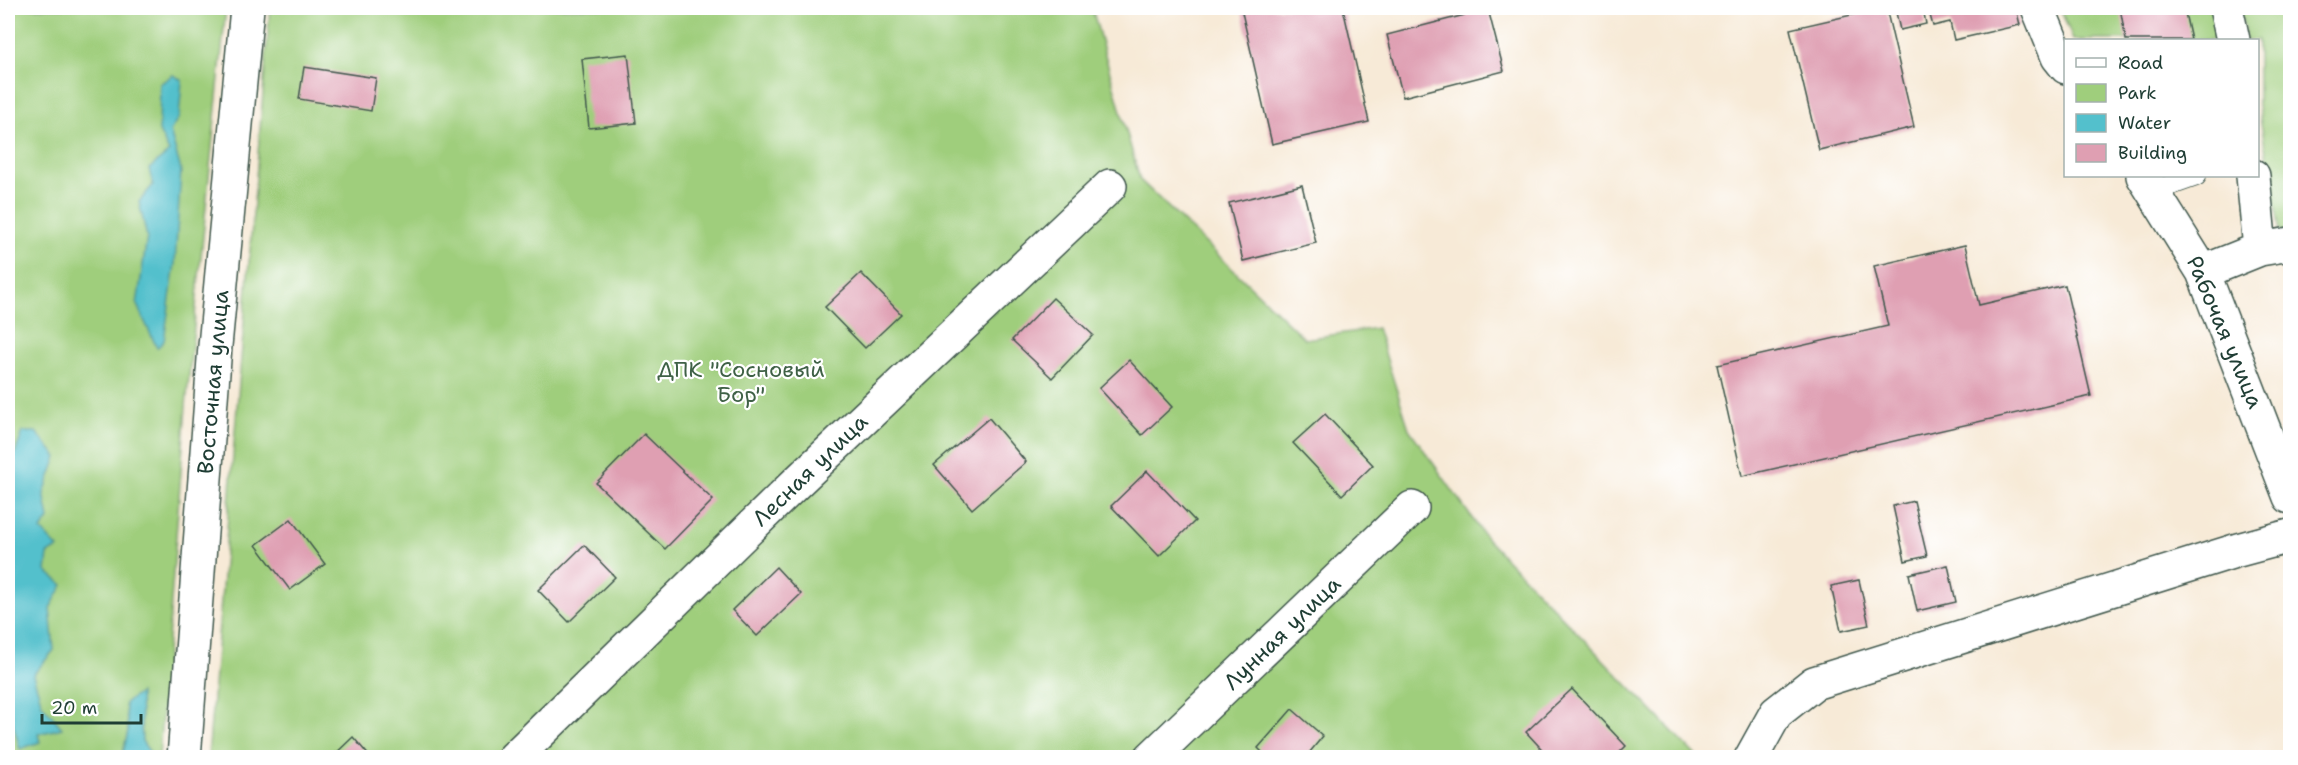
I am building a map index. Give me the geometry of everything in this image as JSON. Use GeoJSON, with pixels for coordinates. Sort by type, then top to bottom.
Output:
{"type":"FeatureCollection","features":[{"type":"Feature","properties":{"kind":"street","name":"Восточная улица"},"geometry":{"type":"LineString","coordinates":[[184,758],[215,346],[247,8]]}},
{"type":"Feature","properties":{"kind":"street"},"geometry":{"type":"LineString","coordinates":[[2038,8],[2058,57],[2064,64]]}},
{"type":"Feature","properties":{"kind":"street"},"geometry":{"type":"LineString","coordinates":[[2226,8],[2233,39]]}},
{"type":"Feature","properties":{"kind":"street"},"geometry":{"type":"LineString","coordinates":[[2204,272],[2275,247],[2253,177]]}},
{"type":"Feature","properties":{"kind":"street","name":"Рабочая улица"},"geometry":{"type":"LineString","coordinates":[[2148,183],[2204,272],[2290,497]]}},
{"type":"Feature","properties":{"kind":"street","name":"Лесная улица"},"geometry":{"type":"LineString","coordinates":[[514,758],[794,485],[1110,186]]}},
{"type":"Feature","properties":{"kind":"street","name":"Лунная улица"},"geometry":{"type":"LineString","coordinates":[[1151,758],[1412,508]]}},
{"type":"Feature","properties":{"kind":"street"},"geometry":{"type":"LineString","coordinates":[[1751,758],[1776,713],[1814,683],[2238,550],[2290,536]]}},
{"type":"Feature","properties":{"kind":"lane"},"geometry":{"type":"LineString","coordinates":[[2148,183],[2189,177]]}},
{"type":"Feature","properties":{"kind":"green space"},"geometry":{"type":"Polygon","coordinates":[[[8,8],[226,8],[186,406],[159,757],[8,757],[8,8]]]}},
{"type":"Feature","properties":{"kind":"green space","name":"ДПК \"Сосновый Бор\""},"geometry":{"type":"Polygon","coordinates":[[[270,8],[1092,8],[1140,180],[1305,339],[1377,328],[1409,429],[1486,538],[1697,757],[208,758],[270,8]]]}},
{"type":"Feature","properties":{"kind":"green space"},"geometry":{"type":"Polygon","coordinates":[[[2060,8],[2214,8],[2220,39],[2073,39],[2060,8]]]}},
{"type":"Feature","properties":{"kind":"green space"},"geometry":{"type":"Polygon","coordinates":[[[2240,8],[2290,8],[2290,289],[2259,112],[2259,39],[2246,39],[2240,8]]]}},
{"type":"Feature","properties":{"kind":"water"},"geometry":{"type":"Polygon","coordinates":[[[173,75],[182,80],[179,117],[170,131],[181,170],[175,263],[164,341],[157,348],[137,305],[147,237],[139,202],[153,185],[149,169],[169,152],[159,131],[160,84],[173,75]]]}},
{"type":"Feature","properties":{"kind":"water"},"geometry":{"type":"Polygon","coordinates":[[[23,432],[36,432],[57,457],[44,493],[49,519],[41,530],[58,548],[48,554],[46,571],[63,585],[50,608],[54,650],[33,675],[42,704],[62,728],[38,734],[40,742],[20,749],[8,706],[8,452],[14,456],[23,432]]]}},
{"type":"Feature","properties":{"kind":"water"},"geometry":{"type":"Polygon","coordinates":[[[140,693],[142,741],[150,753],[149,757],[122,757],[128,731],[125,703],[140,693]]]}},
{"type":"Feature","properties":{"kind":"building"},"geometry":{"type":"Polygon","coordinates":[[[1241,8],[1343,8],[1369,122],[1272,144],[1241,8]]]}},
{"type":"Feature","properties":{"kind":"building"},"geometry":{"type":"Polygon","coordinates":[[[1886,8],[1914,127],[1819,150],[1790,29],[1886,8]]]}},
{"type":"Feature","properties":{"kind":"building"},"geometry":{"type":"Polygon","coordinates":[[[1895,8],[1923,8],[1926,24],[1900,30],[1895,8]]]}},
{"type":"Feature","properties":{"kind":"building"},"geometry":{"type":"Polygon","coordinates":[[[1928,8],[2016,8],[2020,25],[1954,40],[1950,22],[1933,26],[1928,8]]]}},
{"type":"Feature","properties":{"kind":"building"},"geometry":{"type":"Polygon","coordinates":[[[2120,8],[2184,8],[2191,39],[2126,39],[2120,8]]]}},
{"type":"Feature","properties":{"kind":"building"},"geometry":{"type":"Polygon","coordinates":[[[1488,9],[1504,71],[1403,97],[1387,35],[1488,9]]]}},
{"type":"Feature","properties":{"kind":"building"},"geometry":{"type":"Polygon","coordinates":[[[628,54],[636,123],[589,128],[582,59],[628,54]]]}},
{"type":"Feature","properties":{"kind":"building"},"geometry":{"type":"Polygon","coordinates":[[[304,67],[376,78],[371,111],[299,99],[304,67]]]}},
{"type":"Feature","properties":{"kind":"building"},"geometry":{"type":"Polygon","coordinates":[[[1302,185],[1316,243],[1243,261],[1229,203],[1302,185]]]}},
{"type":"Feature","properties":{"kind":"building"},"geometry":{"type":"Polygon","coordinates":[[[1965,245],[1979,305],[2065,285],[2091,396],[1742,476],[1717,365],[1888,326],[1874,266],[1965,245]]]}},
{"type":"Feature","properties":{"kind":"building"},"geometry":{"type":"Polygon","coordinates":[[[861,273],[901,314],[865,348],[825,307],[861,273]]]}},
{"type":"Feature","properties":{"kind":"building"},"geometry":{"type":"Polygon","coordinates":[[[1053,298],[1093,335],[1052,378],[1012,340],[1053,298]]]}},
{"type":"Feature","properties":{"kind":"building"},"geometry":{"type":"Polygon","coordinates":[[[1129,360],[1172,407],[1142,435],[1099,388],[1129,360]]]}},
{"type":"Feature","properties":{"kind":"building"},"geometry":{"type":"Polygon","coordinates":[[[1325,414],[1373,465],[1342,495],[1293,443],[1325,414]]]}},
{"type":"Feature","properties":{"kind":"building"},"geometry":{"type":"Polygon","coordinates":[[[989,418],[1026,462],[972,509],[934,465],[989,418]]]}},
{"type":"Feature","properties":{"kind":"building"},"geometry":{"type":"Polygon","coordinates":[[[644,434],[713,500],[665,549],[596,483],[644,434]]]}},
{"type":"Feature","properties":{"kind":"building"},"geometry":{"type":"Polygon","coordinates":[[[1147,471],[1195,521],[1159,556],[1111,506],[1147,471]]]}},
{"type":"Feature","properties":{"kind":"building"},"geometry":{"type":"Polygon","coordinates":[[[1914,501],[1927,556],[1905,561],[1893,506],[1914,501]]]}},
{"type":"Feature","properties":{"kind":"building"},"geometry":{"type":"Polygon","coordinates":[[[291,519],[325,564],[290,590],[256,545],[291,519]]]}},
{"type":"Feature","properties":{"kind":"building"},"geometry":{"type":"Polygon","coordinates":[[[584,545],[615,577],[569,622],[538,590],[584,545]]]}},
{"type":"Feature","properties":{"kind":"building"},"geometry":{"type":"Polygon","coordinates":[[[1948,565],[1956,602],[1917,611],[1909,574],[1948,565]]]}},
{"type":"Feature","properties":{"kind":"building"},"geometry":{"type":"Polygon","coordinates":[[[776,567],[801,594],[757,636],[732,610],[776,567]]]}},
{"type":"Feature","properties":{"kind":"building"},"geometry":{"type":"Polygon","coordinates":[[[1859,580],[1869,625],[1841,631],[1831,586],[1859,580]]]}},
{"type":"Feature","properties":{"kind":"building"},"geometry":{"type":"Polygon","coordinates":[[[1572,689],[1626,746],[1614,758],[1550,758],[1526,732],[1572,689]]]}},
{"type":"Feature","properties":{"kind":"building"},"geometry":{"type":"Polygon","coordinates":[[[1292,709],[1323,736],[1305,758],[1268,758],[1258,748],[1292,709]]]}},
{"type":"Feature","properties":{"kind":"building"},"geometry":{"type":"Polygon","coordinates":[[[353,737],[371,758],[331,758],[353,737]]]}},
{"type":"Feature","properties":{"kind":"building"},"geometry":{"type":"Polygon","coordinates":[[[1498,752],[1504,758],[1492,758],[1498,752]]]}}]}
